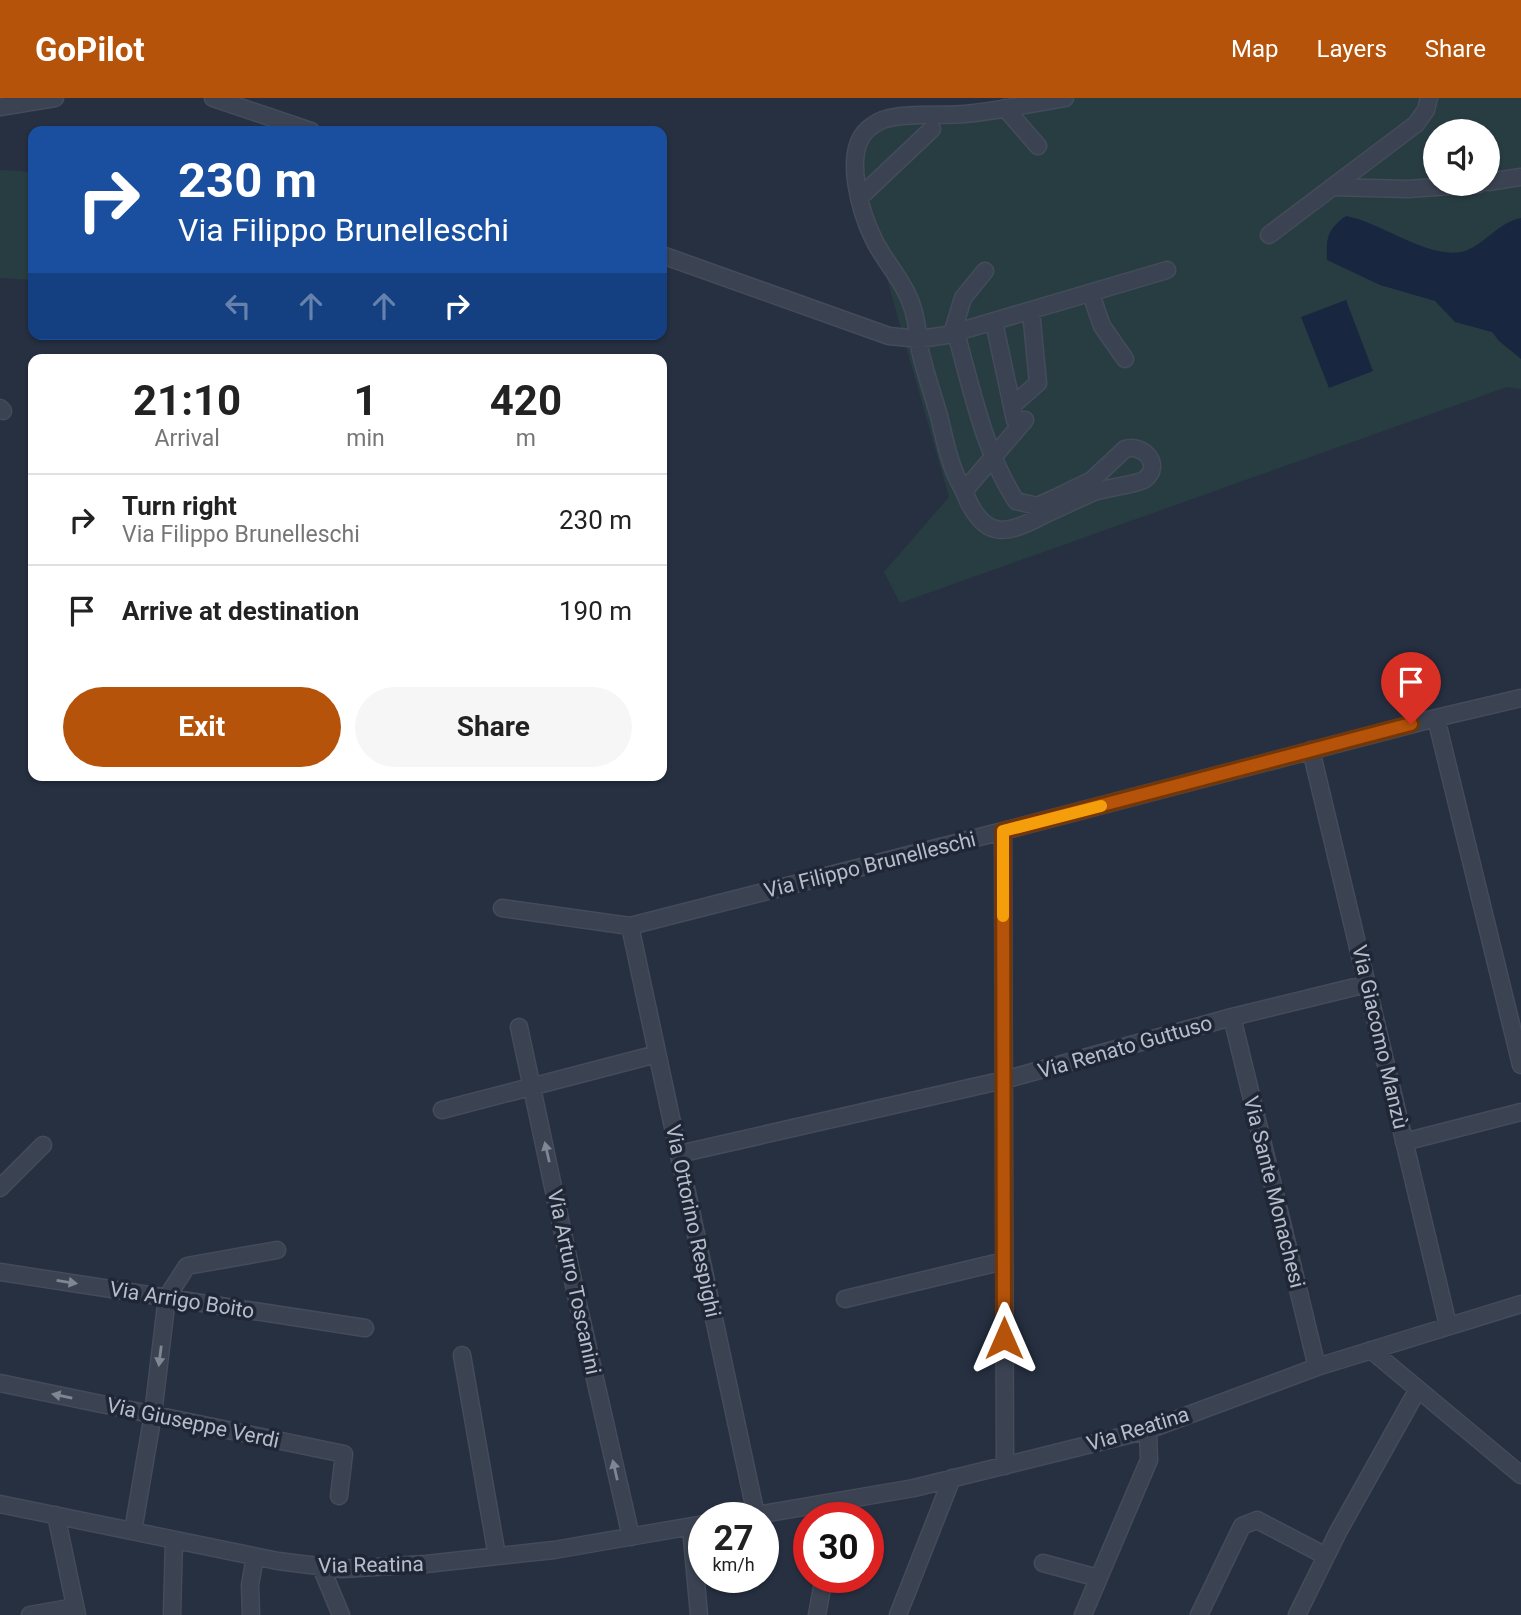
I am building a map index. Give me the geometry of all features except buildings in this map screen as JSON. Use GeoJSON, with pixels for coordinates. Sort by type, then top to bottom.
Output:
{"type":"FeatureCollection","features":[{"type":"Feature","properties":{"kind":"street"},"geometry":{"type":"LineString","coordinates":[[0,107],[55,98]]}},
{"type":"Feature","properties":{"kind":"street"},"geometry":{"type":"LineString","coordinates":[[213,98],[297,126]]}},
{"type":"Feature","properties":{"kind":"street"},"geometry":{"type":"LineString","coordinates":[[985,271],[963,298],[954,333],[987,442],[1016,501],[1037,506],[1092,480],[1125,449],[1137,447],[1143,450],[1151,459],[1149,475],[1139,482],[1116,485],[1096,492],[1023,527],[1002,531],[987,526],[972,510],[954,471],[920,349],[911,304],[895,271],[874,241],[859,198],[856,163],[859,145],[869,128],[884,119],[968,114],[1065,98]]}},
{"type":"Feature","properties":{"kind":"street"},"geometry":{"type":"LineString","coordinates":[[1269,235],[1419,121],[1429,98]]}},
{"type":"Feature","properties":{"kind":"street"},"geometry":{"type":"LineString","coordinates":[[1005,108],[1038,146]]}},
{"type":"Feature","properties":{"kind":"street"},"geometry":{"type":"LineString","coordinates":[[859,198],[932,128]]}},
{"type":"Feature","properties":{"kind":"street"},"geometry":{"type":"LineString","coordinates":[[1500,180],[1521,177]]}},
{"type":"Feature","properties":{"kind":"street"},"geometry":{"type":"LineString","coordinates":[[1332,187],[1423,188]]}},
{"type":"Feature","properties":{"kind":"street"},"geometry":{"type":"LineString","coordinates":[[667,257],[889,336],[920,340],[994,322],[1167,270]]}},
{"type":"Feature","properties":{"kind":"street"},"geometry":{"type":"LineString","coordinates":[[1091,294],[1102,326],[1125,359]]}},
{"type":"Feature","properties":{"kind":"street"},"geometry":{"type":"LineString","coordinates":[[1012,406],[1038,383],[1031,311]]}},
{"type":"Feature","properties":{"kind":"street"},"geometry":{"type":"LineString","coordinates":[[964,491],[1022,423],[1015,420],[994,322]]}},
{"type":"Feature","properties":{"kind":"street","name":"Via Filippo Brunelleschi"},"geometry":{"type":"LineString","coordinates":[[502,908],[630,926],[1521,698]]}},
{"type":"Feature","properties":{"kind":"street"},"geometry":{"type":"LineString","coordinates":[[1436,718],[1521,1065]]}},
{"type":"Feature","properties":{"kind":"street","name":"Via Giacomo Manzù"},"geometry":{"type":"LineString","coordinates":[[1311,750],[1448,1325]]}},
{"type":"Feature","properties":{"kind":"street"},"geometry":{"type":"LineString","coordinates":[[1003,831],[1005,1466]]}},
{"type":"Feature","properties":{"kind":"street","name":"Via Ottorino Respighi"},"geometry":{"type":"LineString","coordinates":[[630,926],[679,1154],[747,1502]]}},
{"type":"Feature","properties":{"kind":"street","name":"Via Renato Guttuso"},"geometry":{"type":"LineString","coordinates":[[679,1154],[1004,1080],[1232,1017],[1367,984]]}},
{"type":"Feature","properties":{"kind":"street","name":"Via Sante Monachesi"},"geometry":{"type":"LineString","coordinates":[[1232,1017],[1317,1367]]}},
{"type":"Feature","properties":{"kind":"street","name":"Via Arturo Toscanini"},"geometry":{"type":"LineString","coordinates":[[519,1027],[631,1537]]}},
{"type":"Feature","properties":{"kind":"street"},"geometry":{"type":"LineString","coordinates":[[442,1110],[657,1054]]}},
{"type":"Feature","properties":{"kind":"street"},"geometry":{"type":"LineString","coordinates":[[1404,1142],[1521,1112]]}},
{"type":"Feature","properties":{"kind":"street"},"geometry":{"type":"LineString","coordinates":[[0,1188],[43,1145]]}},
{"type":"Feature","properties":{"kind":"street"},"geometry":{"type":"LineString","coordinates":[[133,1531],[153,1414],[167,1297],[187,1266],[277,1250]]}},
{"type":"Feature","properties":{"kind":"street"},"geometry":{"type":"LineString","coordinates":[[845,1299],[1004,1261]]}},
{"type":"Feature","properties":{"kind":"street","name":"Via Arrigo Boito"},"geometry":{"type":"LineString","coordinates":[[0,1272],[365,1328]]}},
{"type":"Feature","properties":{"kind":"street","name":"Via Reatina"},"geometry":{"type":"LineString","coordinates":[[863,1502],[1148,1430],[1317,1367],[1521,1304]]}},
{"type":"Feature","properties":{"kind":"street"},"geometry":{"type":"LineString","coordinates":[[1371,1350],[1521,1475]]}},
{"type":"Feature","properties":{"kind":"street"},"geometry":{"type":"LineString","coordinates":[[463,1355],[497,1556]]}},
{"type":"Feature","properties":{"kind":"street","name":"Via Giuseppe Verdi"},"geometry":{"type":"LineString","coordinates":[[0,1383],[344,1454],[339,1496]]}},
{"type":"Feature","properties":{"kind":"street"},"geometry":{"type":"LineString","coordinates":[[1297,1615],[1326,1556],[1418,1389]]}},
{"type":"Feature","properties":{"kind":"street"},"geometry":{"type":"LineString","coordinates":[[1083,1615],[1149,1460],[1148,1430]]}},
{"type":"Feature","properties":{"kind":"street"},"geometry":{"type":"LineString","coordinates":[[898,1615],[952,1478]]}},
{"type":"Feature","properties":{"kind":"street","name":"Via Reatina"},"geometry":{"type":"LineString","coordinates":[[0,1504],[256,1557],[321,1567],[358,1569],[554,1550],[688,1527]]}},
{"type":"Feature","properties":{"kind":"street"},"geometry":{"type":"LineString","coordinates":[[30,1615],[76,1611],[56,1515]]}},
{"type":"Feature","properties":{"kind":"street"},"geometry":{"type":"LineString","coordinates":[[1199,1615],[1242,1526],[1257,1520],[1326,1556]]}},
{"type":"Feature","properties":{"kind":"street"},"geometry":{"type":"LineString","coordinates":[[172,1615],[174,1540]]}},
{"type":"Feature","properties":{"kind":"street"},"geometry":{"type":"LineString","coordinates":[[251,1615],[250,1590],[256,1557]]}},
{"type":"Feature","properties":{"kind":"street"},"geometry":{"type":"LineString","coordinates":[[1043,1563],[1098,1578]]}},
{"type":"Feature","properties":{"kind":"street"},"geometry":{"type":"LineString","coordinates":[[321,1567],[341,1615]]}},
{"type":"Feature","properties":{"kind":"street"},"geometry":{"type":"LineString","coordinates":[[699,1593],[699,1615]]}},
{"type":"Feature","properties":{"kind":"street"},"geometry":{"type":"LineString","coordinates":[[817,1615],[821,1593]]}},
{"type":"Feature","properties":{"kind":"green space"},"geometry":{"type":"Polygon","coordinates":[[[1025,98],[1521,98],[1521,389],[1507,387],[900,603],[884,572],[949,497],[850,149],[885,116],[1025,98]]]}},
{"type":"Feature","properties":{"kind":"green space"},"geometry":{"type":"Polygon","coordinates":[[[0,170],[28,172],[28,280],[0,278],[0,170]]]}},
{"type":"Feature","properties":{"kind":"water"},"geometry":{"type":"Polygon","coordinates":[[[1346,216],[1421,246],[1451,253],[1472,248],[1506,224],[1521,218],[1521,359],[1492,332],[1455,322],[1435,301],[1380,285],[1327,260],[1331,230],[1346,216]]]}},
{"type":"Feature","properties":{"kind":"water"},"geometry":{"type":"Polygon","coordinates":[[[1346,300],[1373,371],[1329,388],[1301,317],[1346,300]]]}},
{"type":"Feature","properties":{"kind":"slow traffic"},"geometry":{"type":"LineString","coordinates":[[1003,916],[1003,831],[1101,806]]}},
{"type":"Feature","properties":{"kind":"route"},"geometry":{"type":"LineString","coordinates":[[1004,1338],[1003,831],[1411,724]]}}]}
